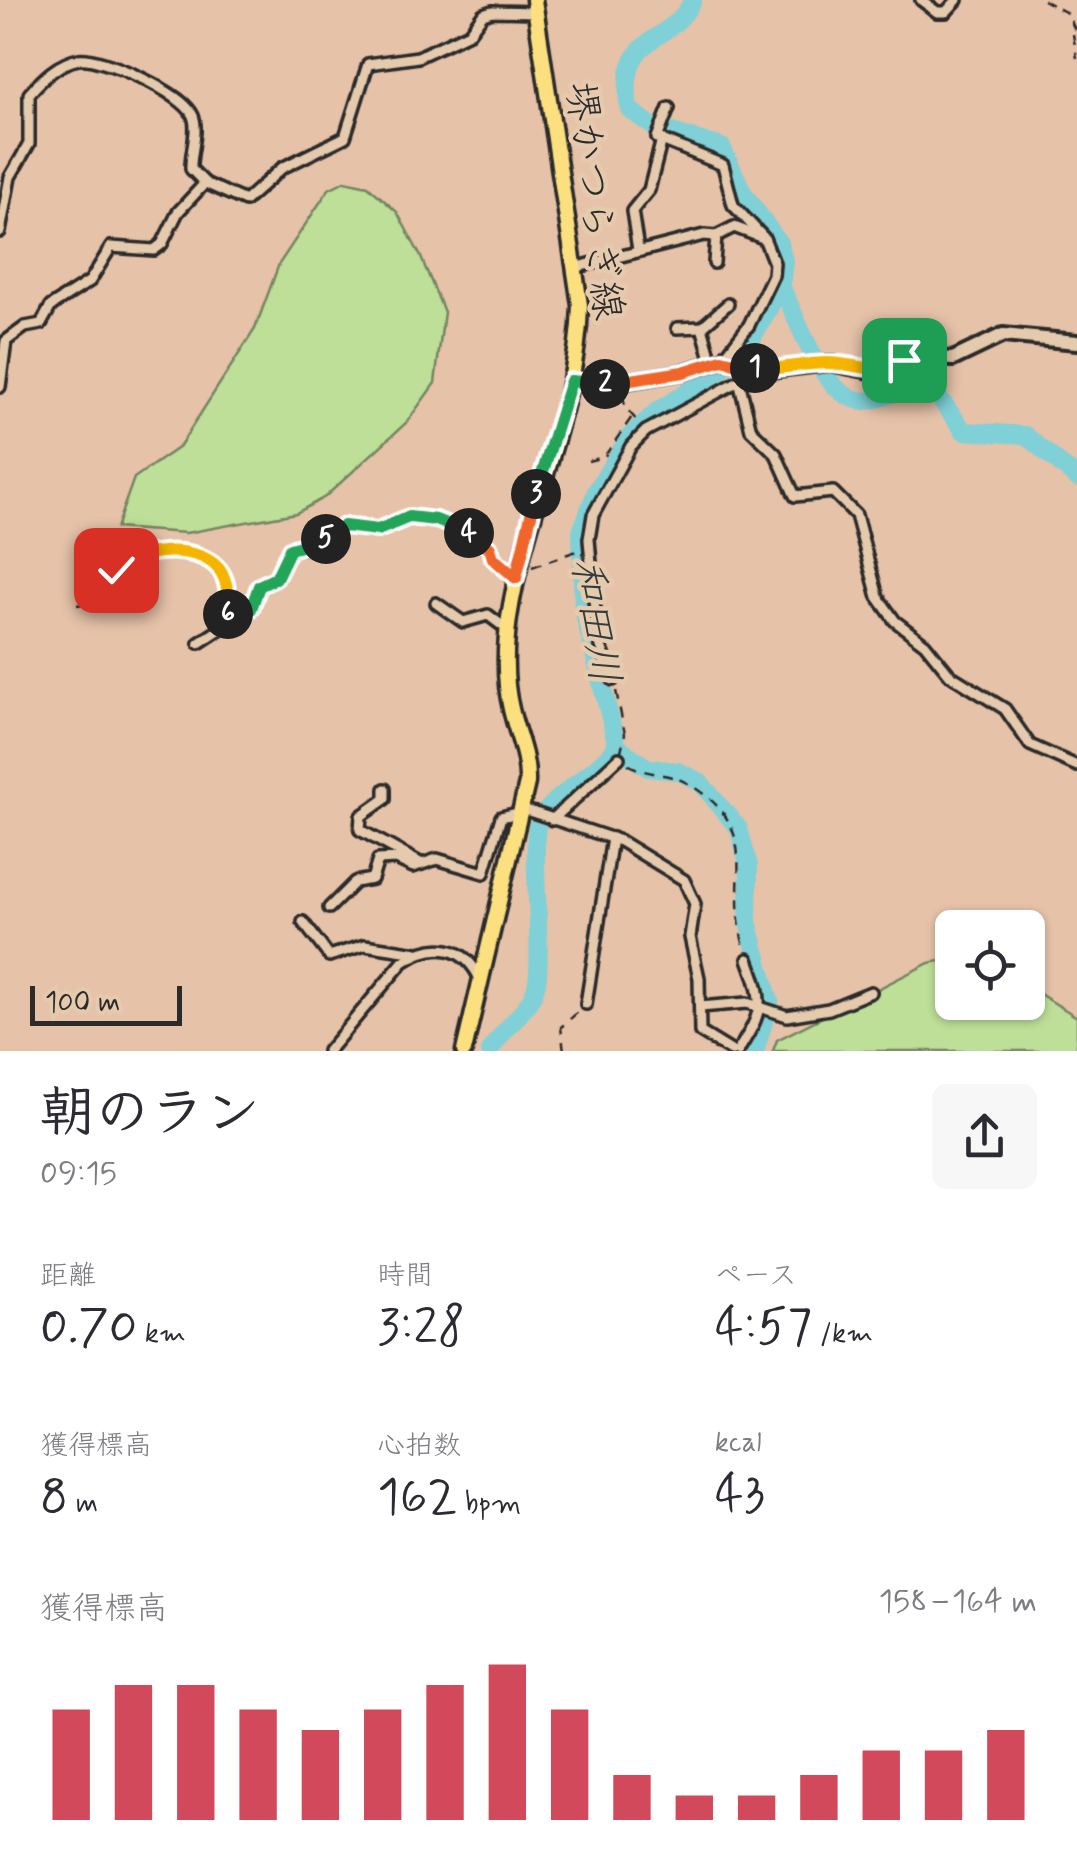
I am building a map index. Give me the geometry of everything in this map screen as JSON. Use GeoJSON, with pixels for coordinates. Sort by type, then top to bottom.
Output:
{"type":"FeatureCollection","features":[{"type":"Feature","properties":{"kind":"main road","name":"堺かつらぎ線"},"geometry":{"type":"LineString","coordinates":[[464,1051],[523,810],[528,761],[509,696],[508,630],[517,574],[579,342],[574,268],[534,6]]}},
{"type":"Feature","properties":{"kind":"street"},"geometry":{"type":"LineString","coordinates":[[922,0],[937,12],[946,12],[956,0]]}},
{"type":"Feature","properties":{"kind":"street"},"geometry":{"type":"LineString","coordinates":[[0,232],[10,178],[29,144],[29,94],[58,67],[72,61],[96,60],[118,72],[139,75],[190,110],[195,120],[191,170],[205,183],[224,188],[235,199],[251,198],[282,168],[345,138],[368,64],[418,57],[469,32],[483,14],[492,10],[534,6]]}},
{"type":"Feature","properties":{"kind":"street"},"geometry":{"type":"LineString","coordinates":[[669,108],[657,138],[723,165],[733,205],[772,251],[773,276],[749,324],[721,361]]}},
{"type":"Feature","properties":{"kind":"street"},"geometry":{"type":"LineString","coordinates":[[638,250],[632,212],[649,190],[662,139]]}},
{"type":"Feature","properties":{"kind":"street"},"geometry":{"type":"LineString","coordinates":[[0,387],[6,341],[24,327],[42,324],[51,306],[84,287],[111,247],[144,252],[162,244],[171,221],[205,183]]}},
{"type":"Feature","properties":{"kind":"street"},"geometry":{"type":"LineString","coordinates":[[574,268],[685,237],[716,236],[734,227],[764,238]]}},
{"type":"Feature","properties":{"kind":"street"},"geometry":{"type":"LineString","coordinates":[[714,263],[716,236]]}},
{"type":"Feature","properties":{"kind":"street"},"geometry":{"type":"LineString","coordinates":[[678,328],[702,327],[728,304]]}},
{"type":"Feature","properties":{"kind":"street"},"geometry":{"type":"LineString","coordinates":[[702,327],[721,361]]}},
{"type":"Feature","properties":{"kind":"street"},"geometry":{"type":"LineString","coordinates":[[571,381],[582,385],[621,382],[721,361],[784,370],[829,363],[870,371],[918,357],[953,360],[1002,335],[1077,342]]}},
{"type":"Feature","properties":{"kind":"street"},"geometry":{"type":"LineString","coordinates":[[612,680],[598,634],[589,538],[593,515],[631,446],[646,430],[739,382],[752,367]]}},
{"type":"Feature","properties":{"kind":"street"},"geometry":{"type":"LineString","coordinates":[[739,382],[750,430],[776,454],[795,496],[832,492],[856,515],[878,597],[895,621],[925,644],[950,675],[1006,709],[1030,746],[1077,766]]}},
{"type":"Feature","properties":{"kind":"street"},"geometry":{"type":"LineString","coordinates":[[199,643],[251,609],[259,586],[276,578],[290,549],[310,547],[344,526],[378,530],[397,519],[436,520],[482,540],[493,558],[517,574]]}},
{"type":"Feature","properties":{"kind":"street"},"geometry":{"type":"LineString","coordinates":[[436,603],[463,622],[488,615],[508,630]]}},
{"type":"Feature","properties":{"kind":"street"},"geometry":{"type":"LineString","coordinates":[[552,820],[620,755]]}},
{"type":"Feature","properties":{"kind":"street"},"geometry":{"type":"LineString","coordinates":[[385,788],[385,799],[361,816],[360,830],[422,864]]}},
{"type":"Feature","properties":{"kind":"street"},"geometry":{"type":"LineString","coordinates":[[329,908],[355,882],[372,880],[378,860],[422,864],[437,859],[484,873],[501,817],[523,810],[612,838],[673,870],[691,892],[694,904],[690,936],[699,978],[700,1032],[730,1051]]}},
{"type":"Feature","properties":{"kind":"street"},"geometry":{"type":"LineString","coordinates":[[586,1004],[612,838]]}},
{"type":"Feature","properties":{"kind":"street"},"geometry":{"type":"LineString","coordinates":[[303,922],[329,956],[364,946],[417,953],[452,949],[465,955],[482,983]]}},
{"type":"Feature","properties":{"kind":"street"},"geometry":{"type":"LineString","coordinates":[[328,1051],[403,962],[417,953]]}},
{"type":"Feature","properties":{"kind":"street"},"geometry":{"type":"LineString","coordinates":[[738,1051],[760,1008],[748,959]]}},
{"type":"Feature","properties":{"kind":"street"},"geometry":{"type":"LineString","coordinates":[[700,1008],[739,1002],[787,1016],[829,1009],[870,992]]}},
{"type":"Feature","properties":{"kind":"path"},"geometry":{"type":"LineString","coordinates":[[1044,0],[1067,13],[1075,34],[1077,58]]}},
{"type":"Feature","properties":{"kind":"path"},"geometry":{"type":"LineString","coordinates":[[588,462],[604,457],[634,418],[621,382]]}},
{"type":"Feature","properties":{"kind":"path"},"geometry":{"type":"LineString","coordinates":[[517,574],[574,550]]}},
{"type":"Feature","properties":{"kind":"path"},"geometry":{"type":"LineString","coordinates":[[76,605],[103,600],[116,570],[126,560],[148,551],[168,552],[210,562],[220,570],[228,594],[226,625]]}},
{"type":"Feature","properties":{"kind":"path"},"geometry":{"type":"LineString","coordinates":[[612,680],[624,741],[620,755],[632,768],[686,782],[733,827],[739,846],[738,923],[748,959]]}},
{"type":"Feature","properties":{"kind":"path"},"geometry":{"type":"LineString","coordinates":[[564,1051],[562,1027],[586,1004]]}},
{"type":"Feature","properties":{"kind":"green space"},"geometry":{"type":"Polygon","coordinates":[[[345,181],[368,186],[397,212],[420,255],[444,312],[435,383],[407,422],[325,497],[296,513],[186,533],[116,528],[134,478],[179,447],[255,329],[279,264],[329,189],[345,181]]]}},
{"type":"Feature","properties":{"kind":"green space"},"geometry":{"type":"Polygon","coordinates":[[[935,962],[935,1020],[1045,1020],[1045,997],[1077,1017],[1077,1051],[773,1051],[777,1040],[935,962]]]}},
{"type":"Feature","properties":{"kind":"waterway","name":"和田川"},"geometry":{"type":"LineString","coordinates":[[693,0],[683,15],[638,52],[631,65],[629,109],[652,126],[722,147],[743,192],[779,243],[784,261],[781,287],[741,358],[657,411],[630,436],[597,489],[581,532],[583,609],[617,746],[648,768],[678,771],[700,782],[739,829],[749,866],[748,922],[770,1002],[755,1051]]}},
{"type":"Feature","properties":{"kind":"waterway"},"geometry":{"type":"LineString","coordinates":[[781,287],[816,360],[841,392],[856,400],[873,400],[908,388],[931,387],[964,431],[1025,435],[1077,478]]}},
{"type":"Feature","properties":{"kind":"waterway"},"geometry":{"type":"LineString","coordinates":[[490,1051],[523,1010],[537,982],[539,821],[617,746]]}},
{"type":"Feature","properties":{"kind":"route"},"geometry":{"type":"LineString","coordinates":[[116,570],[136,554],[148,551],[194,556],[210,562],[220,570],[228,594],[226,625],[251,609],[259,586],[276,578],[290,549],[310,547],[344,526],[378,530],[409,517],[436,520],[468,532],[482,540],[493,558],[516,578],[535,496],[571,381],[603,385],[683,372],[722,360],[770,370],[829,363],[870,371],[890,368],[904,360]]}}]}
